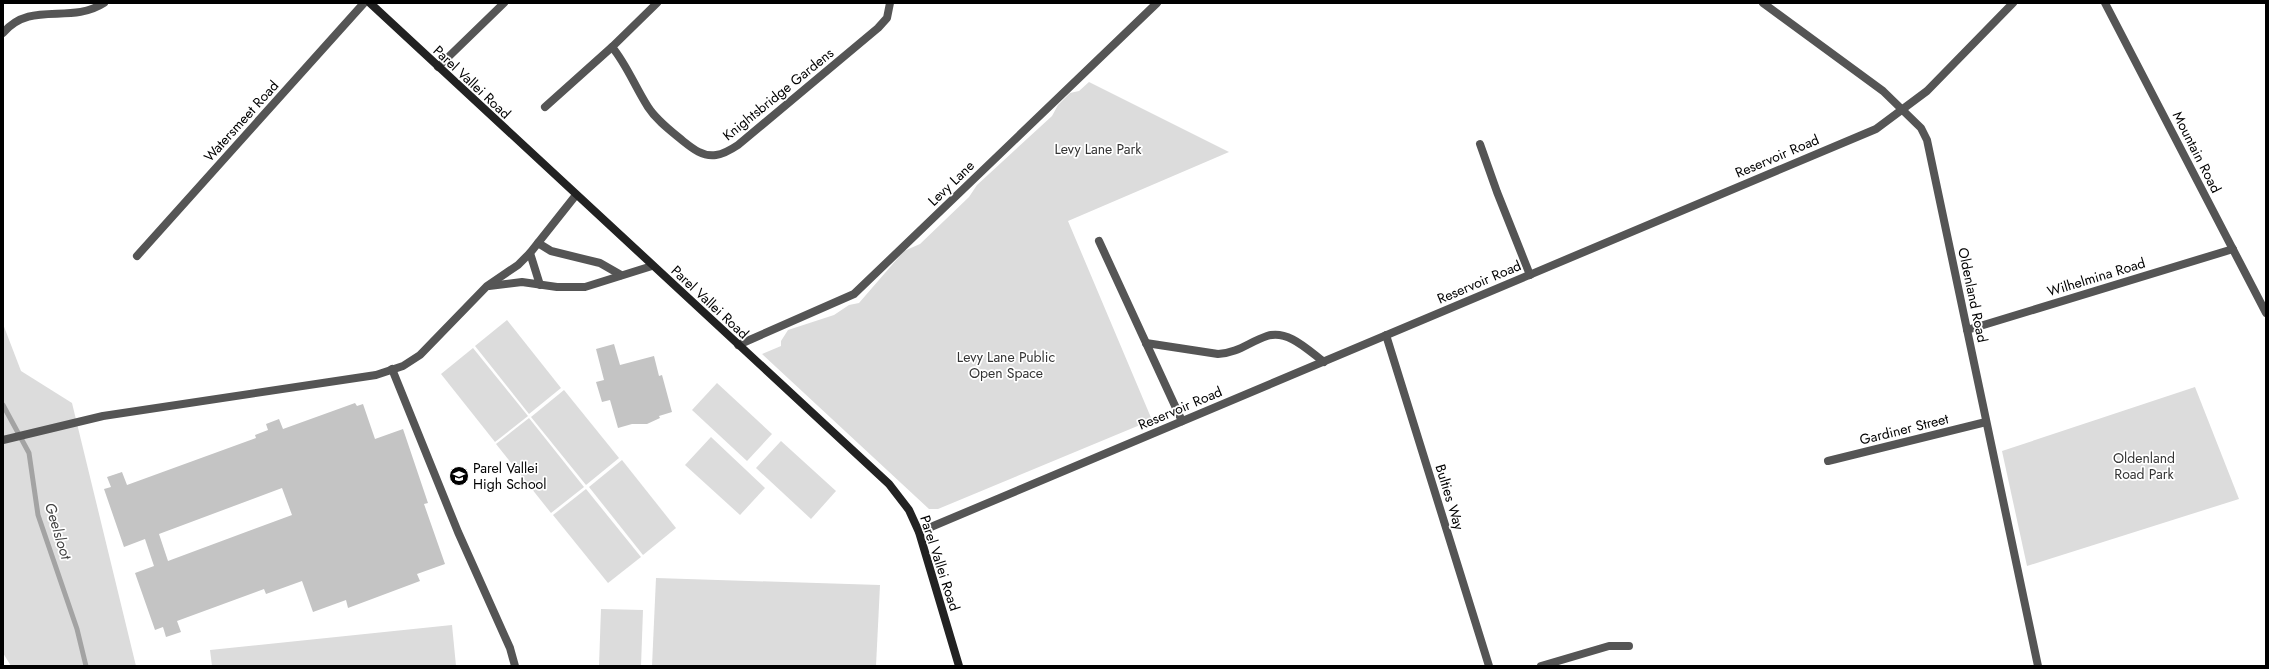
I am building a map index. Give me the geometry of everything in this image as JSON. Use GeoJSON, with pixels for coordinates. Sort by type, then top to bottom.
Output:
{"type":"FeatureCollection","features":[{"type":"Feature","properties":{"kind":"street"},"geometry":{"type":"LineString","coordinates":[[3,33],[18,18],[28,14],[81,12],[104,3]]}},
{"type":"Feature","properties":{"kind":"street","name":"Watersmeet Road"},"geometry":{"type":"LineString","coordinates":[[138,256],[364,3]]}},
{"type":"Feature","properties":{"kind":"street","name":"Parel Vallei Road"},"geometry":{"type":"LineString","coordinates":[[370,3],[576,196],[888,484],[909,510],[919,532],[959,666]]}},
{"type":"Feature","properties":{"kind":"street"},"geometry":{"type":"LineString","coordinates":[[438,67],[504,3]]}},
{"type":"Feature","properties":{"kind":"street"},"geometry":{"type":"LineString","coordinates":[[545,107],[612,47],[657,3]]}},
{"type":"Feature","properties":{"kind":"street","name":"Knightsbridge Gardens"},"geometry":{"type":"LineString","coordinates":[[612,47],[622,60],[649,108],[665,126],[700,152],[718,155],[738,145],[878,28],[887,18],[890,3]]}},
{"type":"Feature","properties":{"kind":"street","name":"Levy Lane"},"geometry":{"type":"LineString","coordinates":[[738,345],[854,294],[1157,3]]}},
{"type":"Feature","properties":{"kind":"street","name":"Oldenland Road"},"geometry":{"type":"LineString","coordinates":[[1762,3],[1883,91],[1921,128],[1926,140],[2038,666]]}},
{"type":"Feature","properties":{"kind":"street","name":"Reservoir Road"},"geometry":{"type":"LineString","coordinates":[[919,532],[1876,129],[1927,91],[2013,3]]}},
{"type":"Feature","properties":{"kind":"street","name":"Mountain Road"},"geometry":{"type":"LineString","coordinates":[[2104,3],[2266,313]]}},
{"type":"Feature","properties":{"kind":"street"},"geometry":{"type":"LineString","coordinates":[[1480,144],[1497,192],[1530,275]]}},
{"type":"Feature","properties":{"kind":"street"},"geometry":{"type":"LineString","coordinates":[[3,440],[102,416],[376,374],[412,361],[420,355],[487,286],[518,265],[530,253],[576,196]]}},
{"type":"Feature","properties":{"kind":"street"},"geometry":{"type":"LineString","coordinates":[[1099,241],[1182,421]]}},
{"type":"Feature","properties":{"kind":"street"},"geometry":{"type":"LineString","coordinates":[[538,243],[551,251],[600,263],[621,275]]}},
{"type":"Feature","properties":{"kind":"street","name":"Wilhelmina Road"},"geometry":{"type":"LineString","coordinates":[[1967,330],[2233,249]]}},
{"type":"Feature","properties":{"kind":"street"},"geometry":{"type":"LineString","coordinates":[[530,253],[540,285]]}},
{"type":"Feature","properties":{"kind":"street"},"geometry":{"type":"LineString","coordinates":[[487,286],[513,282],[585,287],[652,266]]}},
{"type":"Feature","properties":{"kind":"street"},"geometry":{"type":"LineString","coordinates":[[1146,343],[1218,354],[1229,354],[1268,336],[1276,335],[1302,345],[1324,362]]}},
{"type":"Feature","properties":{"kind":"street","name":"Bulties Way"},"geometry":{"type":"LineString","coordinates":[[1386,335],[1489,666]]}},
{"type":"Feature","properties":{"kind":"street"},"geometry":{"type":"LineString","coordinates":[[392,369],[458,532],[510,648],[514,666]]}},
{"type":"Feature","properties":{"kind":"street","name":"Gardiner Street"},"geometry":{"type":"LineString","coordinates":[[1828,461],[1986,422]]}},
{"type":"Feature","properties":{"kind":"street"},"geometry":{"type":"LineString","coordinates":[[1541,666],[1609,646],[1629,646]]}},
{"type":"Feature","properties":{"kind":"green space","name":"Levy Lane Public Open Space"},"geometry":{"type":"Polygon","coordinates":[[[1089,82],[1229,152],[1068,221],[1152,420],[938,509],[929,509],[762,354],[781,346],[781,341],[788,330],[834,315],[849,305],[859,303],[904,251],[920,244],[969,197],[977,185],[1052,116],[1058,105],[1070,93],[1079,91],[1089,82]]]}},
{"type":"Feature","properties":{"kind":"green space"},"geometry":{"type":"Polygon","coordinates":[[[507,320],[561,388],[529,414],[475,346],[507,320]]]}},
{"type":"Feature","properties":{"kind":"green space"},"geometry":{"type":"Polygon","coordinates":[[[3,324],[21,371],[72,403],[136,666],[11,666],[3,653],[3,324]]]}},
{"type":"Feature","properties":{"kind":"green space"},"geometry":{"type":"Polygon","coordinates":[[[473,348],[528,416],[495,442],[441,374],[473,348]]]}},
{"type":"Feature","properties":{"kind":"green space"},"geometry":{"type":"Polygon","coordinates":[[[717,383],[772,434],[747,461],[692,410],[717,383]]]}},
{"type":"Feature","properties":{"kind":"green space","name":"Oldenland Road Park"},"geometry":{"type":"Polygon","coordinates":[[[2195,387],[2239,499],[2027,566],[2002,451],[2195,387]]]}},
{"type":"Feature","properties":{"kind":"green space"},"geometry":{"type":"Polygon","coordinates":[[[564,390],[619,458],[586,485],[531,417],[564,390]]]}},
{"type":"Feature","properties":{"kind":"green space"},"geometry":{"type":"Polygon","coordinates":[[[529,418],[584,487],[551,513],[496,444],[529,418]]]}},
{"type":"Feature","properties":{"kind":"green space"},"geometry":{"type":"Polygon","coordinates":[[[711,437],[765,488],[740,515],[685,465],[711,437]]]}},
{"type":"Feature","properties":{"kind":"green space"},"geometry":{"type":"Polygon","coordinates":[[[781,441],[836,491],[811,519],[756,468],[781,441]]]}},
{"type":"Feature","properties":{"kind":"green space"},"geometry":{"type":"Polygon","coordinates":[[[622,460],[676,528],[643,555],[589,487],[622,460]]]}},
{"type":"Feature","properties":{"kind":"green space"},"geometry":{"type":"Polygon","coordinates":[[[586,489],[641,557],[608,583],[553,515],[586,489]]]}},
{"type":"Feature","properties":{"kind":"green space"},"geometry":{"type":"Polygon","coordinates":[[[656,578],[880,585],[876,666],[652,666],[656,578]]]}},
{"type":"Feature","properties":{"kind":"green space"},"geometry":{"type":"Polygon","coordinates":[[[601,609],[643,610],[641,666],[599,666],[601,609]]]}},
{"type":"Feature","properties":{"kind":"green space"},"geometry":{"type":"Polygon","coordinates":[[[452,625],[456,666],[212,666],[210,650],[452,625]]]}},
{"type":"Feature","properties":{"kind":"building"},"geometry":{"type":"Polygon","coordinates":[[[614,344],[620,365],[654,356],[659,376],[662,375],[672,412],[659,416],[660,418],[647,424],[632,424],[618,428],[610,400],[602,402],[596,382],[604,380],[596,349],[614,344]]]}},
{"type":"Feature","properties":{"kind":"building"},"geometry":{"type":"Polygon","coordinates":[[[355,403],[357,406],[363,404],[375,439],[403,429],[428,503],[424,504],[445,564],[417,574],[420,581],[348,608],[346,600],[313,612],[302,581],[266,594],[264,589],[177,621],[181,632],[166,637],[163,627],[155,630],[135,573],[154,566],[145,539],[124,547],[104,489],[111,487],[107,477],[122,472],[127,485],[256,438],[255,435],[268,430],[266,424],[279,419],[283,429],[355,403]],[[282,488],[159,534],[168,561],[292,515],[282,488]]]}},
{"type":"Feature","properties":{"kind":"waterway","name":"Geelsloot"},"geometry":{"type":"LineString","coordinates":[[3,405],[29,453],[38,515],[77,629],[86,666]]}},
{"type":"Feature","properties":{"kind":"place","name":"Parel Vallei High School"},"geometry":{"type":"Point","coordinates":[459,476]}},
{"type":"Feature","properties":{"kind":"park label","name":"Levy Lane Park"},"geometry":{"type":"Point","coordinates":[1098,149]}}]}
